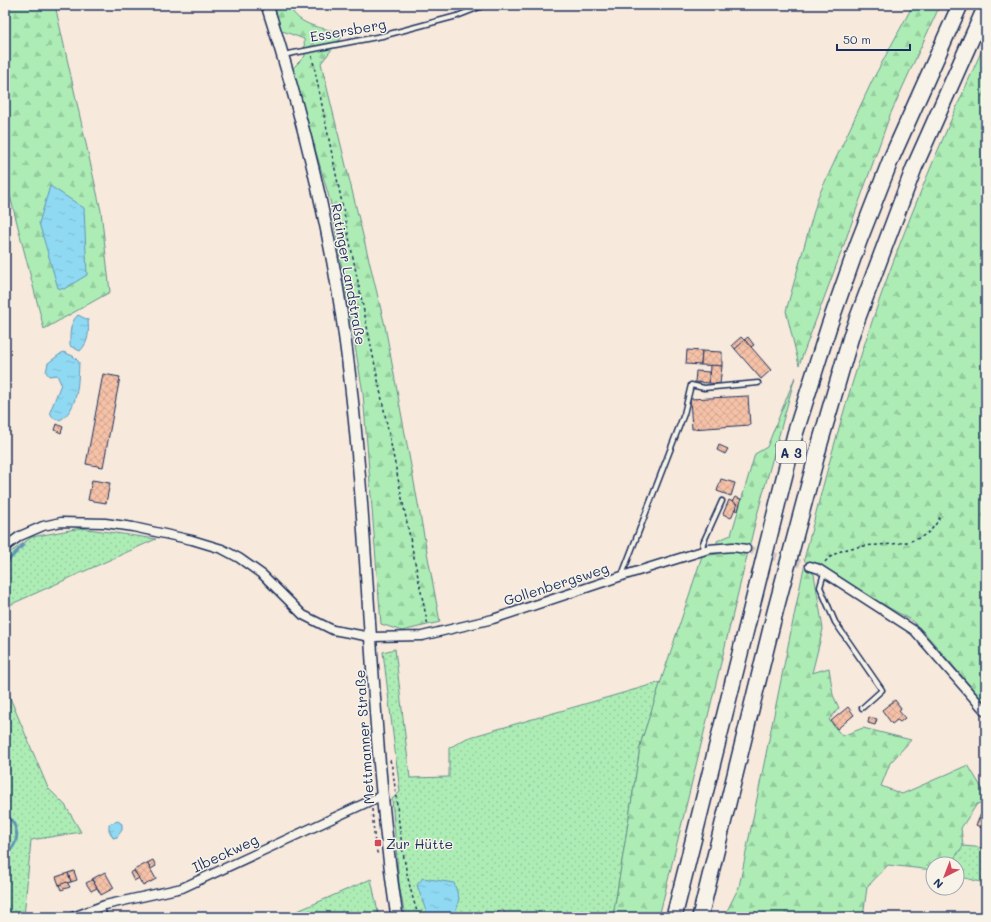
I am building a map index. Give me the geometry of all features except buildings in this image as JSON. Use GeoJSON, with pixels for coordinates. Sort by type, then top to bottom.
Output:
{"type":"FeatureCollection","features":[{"type":"Feature","properties":{"kind":"highway","name":"A 3"},"geometry":{"type":"LineString","coordinates":[[674,917],[795,434],[829,326],[859,242],[891,159],[960,5]]}},
{"type":"Feature","properties":{"kind":"highway","name":"A 3"},"geometry":{"type":"LineString","coordinates":[[700,917],[774,612],[820,443],[852,333],[914,168],[986,6]]}},
{"type":"Feature","properties":{"kind":"main road","name":"Ratinger Landstraße"},"geometry":{"type":"LineString","coordinates":[[267,5],[283,55],[311,156],[330,243],[345,338],[354,415],[364,554]]}},
{"type":"Feature","properties":{"kind":"main road","name":"Mettmanner Straße"},"geometry":{"type":"LineString","coordinates":[[364,554],[383,795],[397,917]]}},
{"type":"Feature","properties":{"kind":"street","name":"Gollenbergsweg"},"geometry":{"type":"LineString","coordinates":[[5,547],[20,536],[42,526],[61,522],[105,523],[133,527],[192,540],[222,549],[239,558],[263,575],[303,615],[333,630],[371,637],[422,636],[493,619],[702,551],[733,547],[746,549]]}},
{"type":"Feature","properties":{"kind":"street"},"geometry":{"type":"LineString","coordinates":[[810,566],[822,571],[915,630],[986,712]]}},
{"type":"Feature","properties":{"kind":"street","name":"Ilbeckweg"},"geometry":{"type":"LineString","coordinates":[[73,917],[101,906],[182,888],[383,795]]}},
{"type":"Feature","properties":{"kind":"lane","name":"Essersberg"},"geometry":{"type":"LineString","coordinates":[[283,55],[310,48],[382,36],[457,16],[485,5]]}},
{"type":"Feature","properties":{"kind":"lane"},"geometry":{"type":"LineString","coordinates":[[622,576],[684,414],[691,385],[704,388],[758,383]]}},
{"type":"Feature","properties":{"kind":"lane"},"geometry":{"type":"LineString","coordinates":[[702,551],[703,543],[722,501]]}},
{"type":"Feature","properties":{"kind":"lane"},"geometry":{"type":"LineString","coordinates":[[822,571],[820,588],[835,622],[882,690],[862,708]]}},
{"type":"Feature","properties":{"kind":"lane"},"geometry":{"type":"LineString","coordinates":[[101,906],[105,917]]}},
{"type":"Feature","properties":{"kind":"path"},"geometry":{"type":"LineString","coordinates":[[310,48],[430,634]]}},
{"type":"Feature","properties":{"kind":"path"},"geometry":{"type":"LineString","coordinates":[[822,571],[830,556],[839,551],[852,548],[893,544],[919,538],[933,529],[941,514]]}},
{"type":"Feature","properties":{"kind":"path"},"geometry":{"type":"LineString","coordinates":[[395,785],[404,855],[412,897],[419,917]]}},
{"type":"Feature","properties":{"kind":"path"},"geometry":{"type":"LineString","coordinates":[[372,799],[375,846],[379,859]]}},
{"type":"Feature","properties":{"kind":"green space"},"geometry":{"type":"Polygon","coordinates":[[[5,5],[55,5],[101,211],[110,292],[44,329],[5,176],[5,5]]]}},
{"type":"Feature","properties":{"kind":"green space"},"geometry":{"type":"Polygon","coordinates":[[[273,5],[289,5],[298,18],[305,22],[320,28],[345,33],[321,63],[385,326],[440,622],[402,631],[381,624],[363,393],[331,204],[292,69],[305,56],[304,39],[280,30],[273,5]]]}},
{"type":"Feature","properties":{"kind":"green space"},"geometry":{"type":"Polygon","coordinates":[[[913,5],[940,5],[890,115],[799,365],[786,311],[818,197],[872,81],[913,5]]]}},
{"type":"Feature","properties":{"kind":"green space"},"geometry":{"type":"Polygon","coordinates":[[[986,41],[986,704],[924,632],[911,620],[804,560],[843,415],[865,343],[889,273],[923,185],[986,41]]]}},
{"type":"Feature","properties":{"kind":"green space"},"geometry":{"type":"Polygon","coordinates":[[[795,377],[757,515],[659,917],[613,917],[641,742],[702,556],[718,554],[717,541],[731,535],[755,454],[767,447],[795,377]]]}},
{"type":"Feature","properties":{"kind":"green space"},"geometry":{"type":"Polygon","coordinates":[[[81,528],[156,539],[5,607],[5,556],[32,537],[81,528]]]}},
{"type":"Feature","properties":{"kind":"green space"},"geometry":{"type":"Polygon","coordinates":[[[804,567],[814,574],[823,629],[812,673],[829,668],[833,695],[839,708],[829,720],[842,736],[863,728],[911,740],[890,763],[881,786],[902,794],[968,765],[986,795],[986,801],[977,804],[961,828],[963,846],[956,856],[925,856],[925,869],[888,865],[867,887],[863,917],[724,917],[739,887],[804,567]]]}},
{"type":"Feature","properties":{"kind":"green space"},"geometry":{"type":"Polygon","coordinates":[[[395,649],[410,778],[449,777],[449,748],[467,738],[661,682],[641,742],[613,917],[506,917],[503,910],[488,917],[405,917],[399,883],[392,799],[400,792],[383,652],[395,649]]]}},
{"type":"Feature","properties":{"kind":"green space"},"geometry":{"type":"Polygon","coordinates":[[[5,686],[48,788],[65,805],[81,832],[31,840],[24,917],[5,917],[5,686]]]}},
{"type":"Feature","properties":{"kind":"green space"},"geometry":{"type":"Polygon","coordinates":[[[963,846],[986,848],[986,917],[982,917],[985,883],[965,878],[965,856],[956,856],[963,846]]]}},
{"type":"Feature","properties":{"kind":"green space"},"geometry":{"type":"Polygon","coordinates":[[[371,879],[379,917],[284,917],[371,879]]]}},
{"type":"Feature","properties":{"kind":"water"},"geometry":{"type":"Polygon","coordinates":[[[50,186],[84,208],[87,275],[64,289],[58,288],[39,223],[50,186]]]}},
{"type":"Feature","properties":{"kind":"water"},"geometry":{"type":"Polygon","coordinates":[[[78,315],[88,320],[87,340],[80,351],[70,346],[70,333],[72,325],[78,315]]]}},
{"type":"Feature","properties":{"kind":"water"},"geometry":{"type":"Polygon","coordinates":[[[63,352],[73,356],[79,362],[79,369],[78,386],[74,402],[71,409],[60,420],[53,418],[50,412],[61,384],[57,375],[49,376],[46,372],[48,363],[63,352]]]}},
{"type":"Feature","properties":{"kind":"water"},"geometry":{"type":"Polygon","coordinates":[[[118,821],[122,824],[122,830],[117,837],[113,838],[109,830],[109,824],[118,821]]]}},
{"type":"Feature","properties":{"kind":"water"},"geometry":{"type":"Polygon","coordinates":[[[423,878],[454,883],[459,898],[455,917],[428,917],[417,885],[423,878]]]}},
{"type":"Feature","properties":{"kind":"waterway"},"geometry":{"type":"LineString","coordinates":[[5,564],[23,545]]}},
{"type":"Feature","properties":{"kind":"waterway"},"geometry":{"type":"LineString","coordinates":[[5,816],[14,823],[17,836],[13,847],[5,855]]}},
{"type":"Feature","properties":{"kind":"waterway"},"geometry":{"type":"LineString","coordinates":[[5,885],[5,890]]}},
{"type":"Feature","properties":{"kind":"tunnel"},"geometry":{"type":"LineString","coordinates":[[746,549],[810,566]]}},
{"type":"Feature","properties":{"kind":"place","name":"Zur Hütte"},"geometry":{"type":"Point","coordinates":[378,843]}}]}
